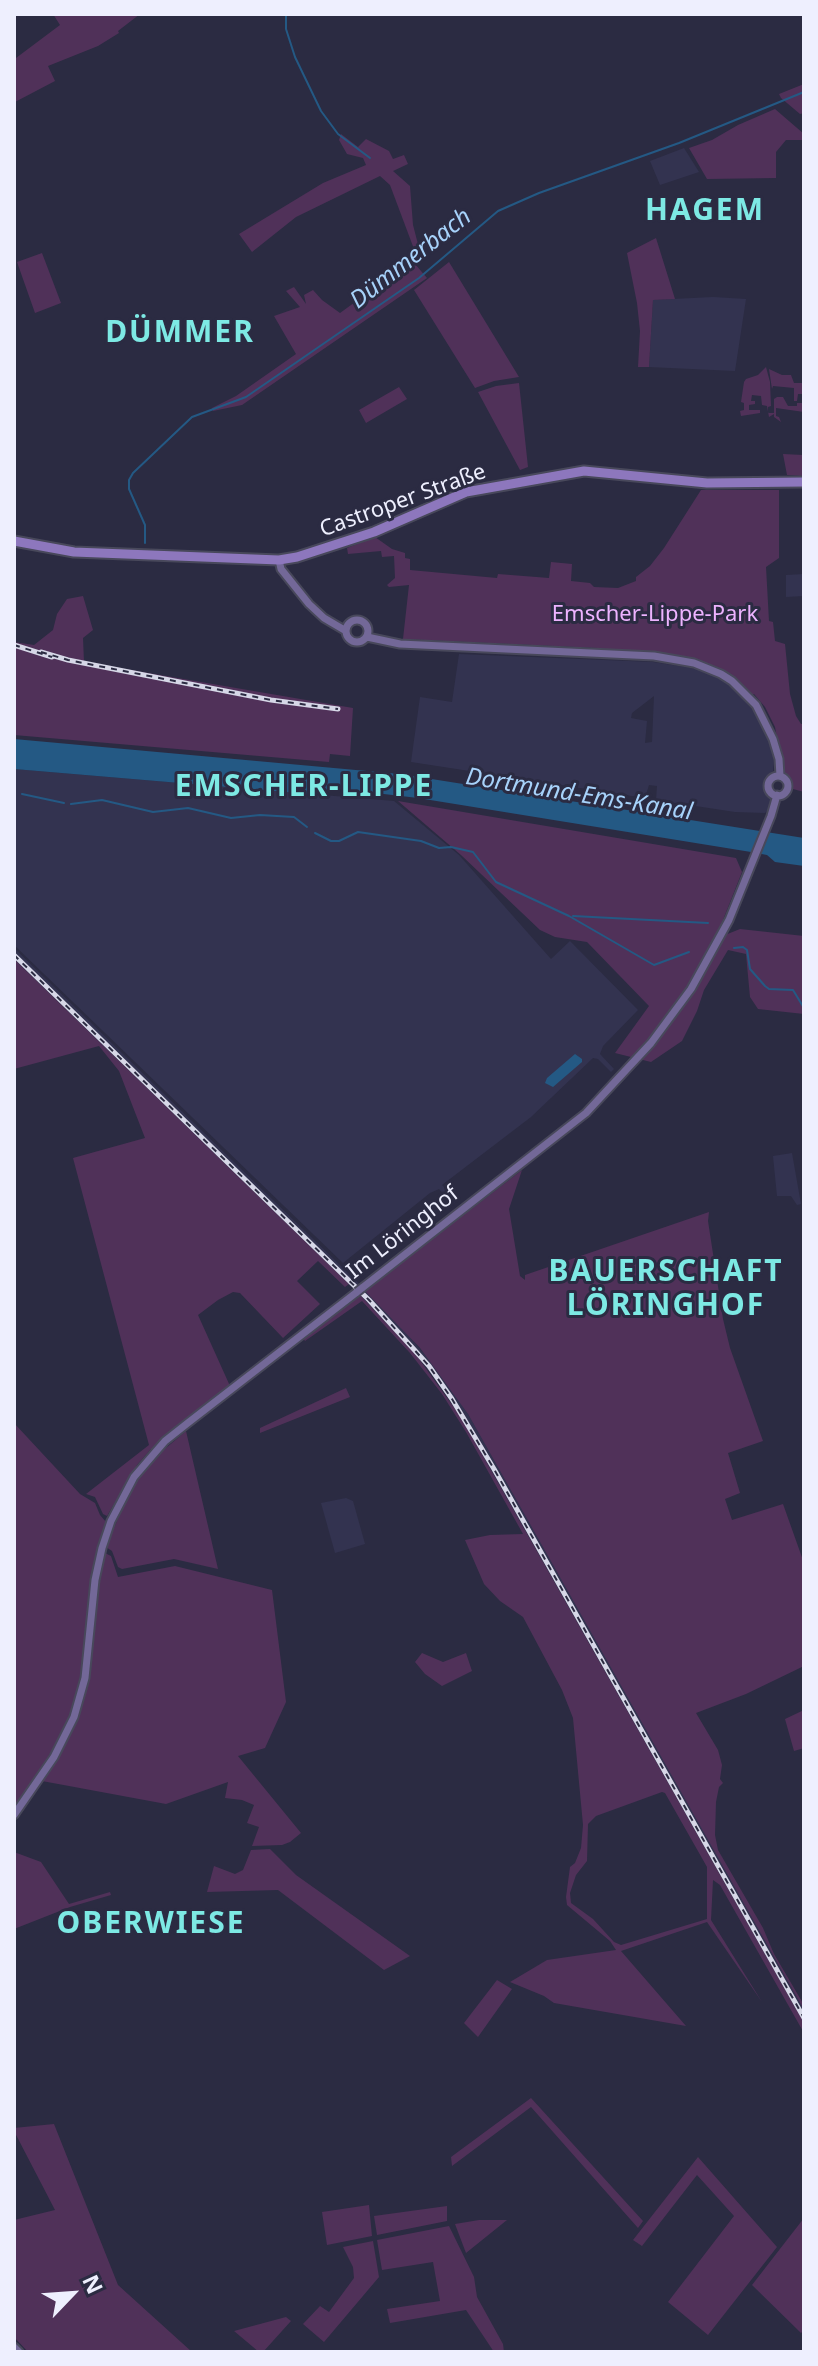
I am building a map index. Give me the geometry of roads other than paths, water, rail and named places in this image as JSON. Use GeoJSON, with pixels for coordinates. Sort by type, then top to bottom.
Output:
{"type":"FeatureCollection","features":[{"type":"Feature","properties":{"kind":"main road","name":"Castroper Straße"},"geometry":{"type":"LineString","coordinates":[[14,541],[74,552],[279,560],[374,532],[475,490],[584,471],[707,483],[804,482]]}},
{"type":"Feature","properties":{"kind":"street"},"geometry":{"type":"LineString","coordinates":[[279,560],[281,569],[324,618],[346,629],[354,642],[367,637]]}},
{"type":"Feature","properties":{"kind":"street"},"geometry":{"type":"LineString","coordinates":[[346,629],[354,620],[364,621],[368,627],[367,637]]}},
{"type":"Feature","properties":{"kind":"street"},"geometry":{"type":"LineString","coordinates":[[367,637],[400,644],[654,656],[694,663],[721,674],[741,689],[761,713],[776,748],[778,776]]}},
{"type":"Feature","properties":{"kind":"street"},"geometry":{"type":"LineString","coordinates":[[778,776],[786,780],[788,787],[777,795],[771,792],[769,786],[770,780],[778,776]]}},
{"type":"Feature","properties":{"kind":"street","name":"Im Löringhof"},"geometry":{"type":"LineString","coordinates":[[14,1815],[65,1737],[81,1698],[95,1580],[102,1548],[111,1521],[134,1477],[165,1441],[586,1113],[621,1079],[665,1025],[701,972],[729,920],[777,795]]}},
{"type":"Feature","properties":{"kind":"street"},"geometry":{"type":"LineString","coordinates":[[14,2347],[19,2352]]}},
{"type":"Feature","properties":{"kind":"waterway"},"geometry":{"type":"LineString","coordinates":[[286,14],[286,29],[295,57],[321,111],[338,134],[370,158]]}},
{"type":"Feature","properties":{"kind":"waterway","name":"Dümmerbach"},"geometry":{"type":"LineString","coordinates":[[145,543],[145,525],[129,489],[129,480],[192,417],[246,397],[419,278],[498,211],[804,92]]}},
{"type":"Feature","properties":{"kind":"waterway"},"geometry":{"type":"LineString","coordinates":[[22,794],[64,803]]}},
{"type":"Feature","properties":{"kind":"waterway"},"geometry":{"type":"LineString","coordinates":[[71,804],[102,800],[153,812],[188,808],[231,818],[260,815],[294,817],[307,827]]}},
{"type":"Feature","properties":{"kind":"waterway"},"geometry":{"type":"LineString","coordinates":[[315,833],[331,841],[339,841],[358,832],[473,852],[496,882],[569,916],[654,965],[689,952]]}},
{"type":"Feature","properties":{"kind":"waterway"},"geometry":{"type":"LineString","coordinates":[[573,916],[708,923]]}},
{"type":"Feature","properties":{"kind":"waterway"},"geometry":{"type":"LineString","coordinates":[[734,948],[747,950],[750,969],[765,986],[769,989],[793,990],[804,1008]]}},
{"type":"Feature","properties":{"kind":"railway"},"geometry":{"type":"LineString","coordinates":[[14,645],[52,657]]}},
{"type":"Feature","properties":{"kind":"railway"},"geometry":{"type":"LineString","coordinates":[[41,652],[271,700],[338,709]]}},
{"type":"Feature","properties":{"kind":"railway"},"geometry":{"type":"LineString","coordinates":[[14,955],[369,1300],[429,1366],[494,1469],[804,2018]]}},
{"type":"Feature","properties":{"kind":"district","name":"HAGEM"},"geometry":{"type":"Point","coordinates":[705,211]}},
{"type":"Feature","properties":{"kind":"district","name":"DÜMMER"},"geometry":{"type":"Point","coordinates":[180,333]}},
{"type":"Feature","properties":{"kind":"district","name":"EMSCHER-LIPPE"},"geometry":{"type":"Point","coordinates":[304,787]}},
{"type":"Feature","properties":{"kind":"district","name":"BAUERSCHAFT LÖRINGHOF"},"geometry":{"type":"Point","coordinates":[666,1289]}},
{"type":"Feature","properties":{"kind":"district","name":"OBERWIESE"},"geometry":{"type":"Point","coordinates":[151,1924]}},
{"type":"Feature","properties":{"kind":"park label","name":"Emscher-Lippe-Park"},"geometry":{"type":"Point","coordinates":[655,615]}},
{"type":"Feature","properties":{"kind":"water label","name":"Dortmund-Ems-Kanal"},"geometry":{"type":"Point","coordinates":[579,795]}}]}
